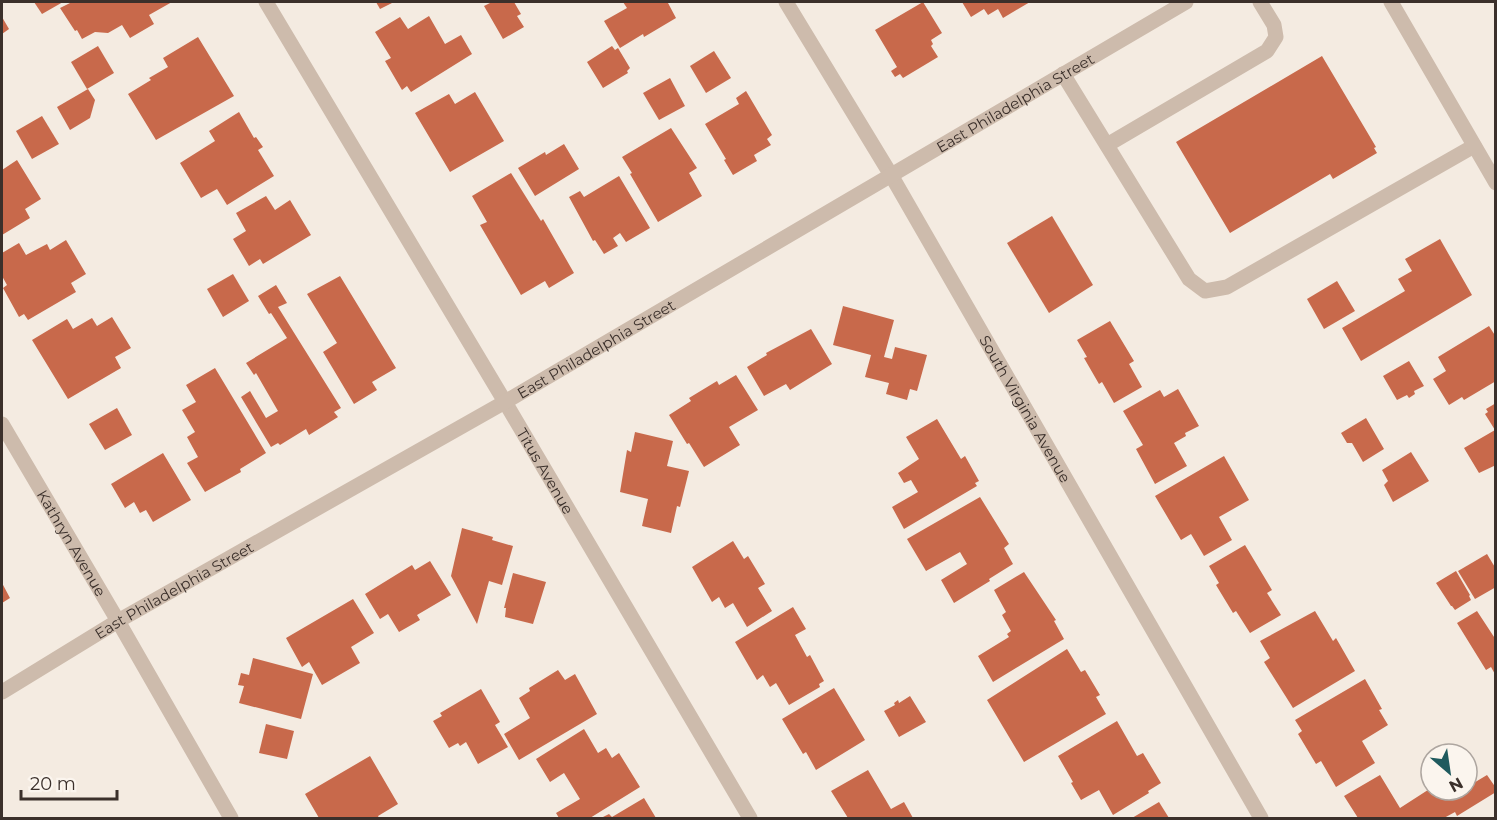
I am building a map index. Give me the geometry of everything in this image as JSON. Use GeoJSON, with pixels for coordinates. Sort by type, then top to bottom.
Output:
{"type":"FeatureCollection","features":[{"type":"Feature","properties":{"kind":"street","name":"Titus Avenue"},"geometry":{"type":"LineString","coordinates":[[266,2],[750,819]]}},
{"type":"Feature","properties":{"kind":"street","name":"South Virginia Avenue"},"geometry":{"type":"LineString","coordinates":[[786,2],[891,175],[1261,819]]}},
{"type":"Feature","properties":{"kind":"street","name":"East Philadelphia Street"},"geometry":{"type":"LineString","coordinates":[[2,692],[118,621],[505,402],[1186,2]]}},
{"type":"Feature","properties":{"kind":"street"},"geometry":{"type":"LineString","coordinates":[[1107,145],[1267,51],[1276,37],[1274,25],[1260,2]]}},
{"type":"Feature","properties":{"kind":"street"},"geometry":{"type":"LineString","coordinates":[[1390,2],[1496,183]]}},
{"type":"Feature","properties":{"kind":"street"},"geometry":{"type":"LineString","coordinates":[[1063,74],[1189,279],[1205,291],[1227,287],[1474,146]]}},
{"type":"Feature","properties":{"kind":"street","name":"Kathryn Avenue"},"geometry":{"type":"LineString","coordinates":[[2,424],[231,819]]}},
{"type":"Feature","properties":{"kind":"building"},"geometry":{"type":"Polygon","coordinates":[[[34,2],[63,2],[42,14],[34,2]]]}},
{"type":"Feature","properties":{"kind":"building"},"geometry":{"type":"Polygon","coordinates":[[[72,2],[172,2],[149,15],[154,24],[130,38],[122,25],[108,33],[95,32],[82,39],[60,8],[72,2]]]}},
{"type":"Feature","properties":{"kind":"building"},"geometry":{"type":"Polygon","coordinates":[[[376,2],[394,2],[380,9],[376,2]]]}},
{"type":"Feature","properties":{"kind":"building"},"geometry":{"type":"Polygon","coordinates":[[[492,2],[514,2],[521,14],[517,16],[524,27],[503,39],[484,6],[492,2]]]}},
{"type":"Feature","properties":{"kind":"building"},"geometry":{"type":"Polygon","coordinates":[[[623,2],[671,2],[668,3],[676,18],[620,48],[604,21],[627,8],[623,2]]]}},
{"type":"Feature","properties":{"kind":"building"},"geometry":{"type":"Polygon","coordinates":[[[923,2],[942,33],[931,40],[933,44],[931,46],[938,57],[903,78],[900,74],[895,77],[891,71],[897,67],[875,30],[923,2]]]}},
{"type":"Feature","properties":{"kind":"building"},"geometry":{"type":"Polygon","coordinates":[[[962,2],[1030,2],[1003,18],[998,9],[988,15],[984,9],[971,17],[962,2]]]}},
{"type":"Feature","properties":{"kind":"building"},"geometry":{"type":"Polygon","coordinates":[[[429,16],[445,44],[461,35],[472,54],[411,92],[407,86],[402,90],[385,61],[391,58],[375,32],[400,17],[408,29],[429,16]]]}},
{"type":"Feature","properties":{"kind":"building"},"geometry":{"type":"Polygon","coordinates":[[[2,17],[9,29],[2,34],[2,17]]]}},
{"type":"Feature","properties":{"kind":"building"},"geometry":{"type":"Polygon","coordinates":[[[198,37],[234,96],[156,140],[128,94],[168,67],[163,58],[198,37]]]}},
{"type":"Feature","properties":{"kind":"building"},"geometry":{"type":"Polygon","coordinates":[[[98,46],[114,73],[87,89],[71,62],[98,46]]]}},
{"type":"Feature","properties":{"kind":"building"},"geometry":{"type":"Polygon","coordinates":[[[612,46],[615,50],[618,48],[630,68],[628,73],[603,88],[587,62],[612,46]]]}},
{"type":"Feature","properties":{"kind":"building"},"geometry":{"type":"Polygon","coordinates":[[[714,51],[731,78],[706,93],[690,66],[714,51]]]}},
{"type":"Feature","properties":{"kind":"building"},"geometry":{"type":"Polygon","coordinates":[[[1322,56],[1376,147],[1374,148],[1377,153],[1333,179],[1330,174],[1230,233],[1176,142],[1322,56]]]}},
{"type":"Feature","properties":{"kind":"building"},"geometry":{"type":"Polygon","coordinates":[[[670,78],[685,106],[659,120],[643,93],[670,78]]]}},
{"type":"Feature","properties":{"kind":"building"},"geometry":{"type":"Polygon","coordinates":[[[88,89],[95,100],[90,118],[70,130],[57,107],[88,89]]]}},
{"type":"Feature","properties":{"kind":"building"},"geometry":{"type":"Polygon","coordinates":[[[746,91],[772,135],[767,139],[771,145],[754,155],[757,161],[733,175],[705,124],[739,104],[736,98],[746,91]]]}},
{"type":"Feature","properties":{"kind":"building"},"geometry":{"type":"Polygon","coordinates":[[[475,92],[504,141],[450,172],[415,113],[449,94],[455,104],[475,92]]]}},
{"type":"Feature","properties":{"kind":"building"},"geometry":{"type":"Polygon","coordinates":[[[239,112],[254,138],[256,137],[263,147],[258,150],[274,176],[227,205],[217,189],[201,198],[180,163],[215,141],[209,131],[239,112]]]}},
{"type":"Feature","properties":{"kind":"building"},"geometry":{"type":"Polygon","coordinates":[[[42,116],[59,144],[32,159],[16,131],[42,116]]]}},
{"type":"Feature","properties":{"kind":"building"},"geometry":{"type":"Polygon","coordinates":[[[671,128],[697,168],[689,173],[702,196],[658,222],[622,157],[671,128]]]}},
{"type":"Feature","properties":{"kind":"building"},"geometry":{"type":"Polygon","coordinates":[[[564,144],[579,169],[535,196],[518,168],[564,144]]]}},
{"type":"Feature","properties":{"kind":"building"},"geometry":{"type":"Polygon","coordinates":[[[17,160],[41,199],[25,209],[30,218],[2,235],[2,170],[17,160]]]}},
{"type":"Feature","properties":{"kind":"building"},"geometry":{"type":"Polygon","coordinates":[[[511,173],[541,221],[543,219],[574,273],[549,288],[545,281],[521,295],[480,225],[487,222],[472,196],[511,173]]]}},
{"type":"Feature","properties":{"kind":"building"},"geometry":{"type":"Polygon","coordinates":[[[619,176],[650,228],[626,242],[620,233],[613,238],[618,246],[604,254],[595,240],[593,241],[569,197],[580,191],[584,197],[619,176]]]}},
{"type":"Feature","properties":{"kind":"building"},"geometry":{"type":"Polygon","coordinates":[[[266,196],[275,210],[290,200],[311,235],[263,264],[260,259],[249,266],[233,239],[246,231],[236,213],[266,196]]]}},
{"type":"Feature","properties":{"kind":"building"},"geometry":{"type":"Polygon","coordinates":[[[1052,216],[1093,285],[1049,313],[1007,243],[1052,216]]]}},
{"type":"Feature","properties":{"kind":"building"},"geometry":{"type":"Polygon","coordinates":[[[1440,239],[1472,295],[1361,361],[1342,328],[1405,291],[1398,279],[1412,271],[1405,259],[1440,239]]]}},
{"type":"Feature","properties":{"kind":"building"},"geometry":{"type":"Polygon","coordinates":[[[66,240],[86,274],[71,283],[76,292],[28,320],[24,314],[19,317],[3,288],[7,285],[2,276],[2,253],[19,243],[26,255],[47,244],[50,250],[66,240]]]}},
{"type":"Feature","properties":{"kind":"building"},"geometry":{"type":"Polygon","coordinates":[[[233,274],[249,301],[223,317],[207,289],[233,274]]]}},
{"type":"Feature","properties":{"kind":"building"},"geometry":{"type":"Polygon","coordinates":[[[340,276],[396,368],[372,382],[377,390],[354,404],[323,352],[337,343],[307,294],[340,276]]]}},
{"type":"Feature","properties":{"kind":"building"},"geometry":{"type":"Polygon","coordinates":[[[1337,281],[1355,311],[1324,329],[1307,299],[1337,281]]]}},
{"type":"Feature","properties":{"kind":"building"},"geometry":{"type":"Polygon","coordinates":[[[276,285],[287,303],[278,307],[341,408],[334,412],[338,417],[309,435],[306,429],[280,445],[278,443],[271,447],[241,397],[250,391],[266,418],[278,411],[256,373],[254,375],[246,363],[287,338],[258,296],[276,285]]]}},
{"type":"Feature","properties":{"kind":"building"},"geometry":{"type":"Polygon","coordinates":[[[843,306],[894,320],[884,357],[892,359],[895,347],[927,355],[917,391],[910,389],[907,400],[886,394],[889,383],[865,377],[871,355],[833,345],[843,306]]]}},
{"type":"Feature","properties":{"kind":"building"},"geometry":{"type":"Polygon","coordinates":[[[112,317],[131,348],[115,357],[121,368],[68,399],[32,340],[67,319],[73,329],[92,318],[97,326],[112,317]]]}},
{"type":"Feature","properties":{"kind":"building"},"geometry":{"type":"Polygon","coordinates":[[[1110,321],[1134,361],[1129,364],[1142,387],[1114,403],[1102,382],[1099,384],[1077,340],[1110,321]]]}},
{"type":"Feature","properties":{"kind":"building"},"geometry":{"type":"Polygon","coordinates":[[[1489,326],[1496,337],[1496,381],[1464,400],[1462,397],[1449,405],[1433,379],[1446,371],[1438,357],[1489,326]]]}},
{"type":"Feature","properties":{"kind":"building"},"geometry":{"type":"Polygon","coordinates":[[[811,329],[832,364],[790,390],[786,384],[764,396],[747,367],[767,355],[766,353],[811,329]]]}},
{"type":"Feature","properties":{"kind":"building"},"geometry":{"type":"Polygon","coordinates":[[[1409,361],[1424,386],[1414,391],[1415,394],[1409,398],[1407,395],[1397,400],[1383,376],[1409,361]]]}},
{"type":"Feature","properties":{"kind":"building"},"geometry":{"type":"Polygon","coordinates":[[[215,368],[266,453],[240,469],[241,472],[205,492],[187,463],[198,457],[187,437],[195,432],[182,410],[196,402],[186,385],[215,368]]]}},
{"type":"Feature","properties":{"kind":"building"},"geometry":{"type":"Polygon","coordinates":[[[736,375],[758,410],[729,427],[740,445],[704,467],[669,415],[691,401],[689,398],[717,381],[719,385],[736,375]]]}},
{"type":"Feature","properties":{"kind":"building"},"geometry":{"type":"Polygon","coordinates":[[[1178,389],[1199,426],[1185,433],[1186,436],[1174,443],[1187,466],[1155,484],[1136,449],[1143,445],[1123,411],[1160,390],[1164,397],[1178,389]]]}},
{"type":"Feature","properties":{"kind":"building"},"geometry":{"type":"Polygon","coordinates":[[[1496,403],[1496,465],[1479,473],[1464,448],[1495,430],[1485,414],[1488,412],[1486,409],[1496,403]]]}},
{"type":"Feature","properties":{"kind":"building"},"geometry":{"type":"Polygon","coordinates":[[[117,408],[132,435],[105,450],[89,424],[117,408]]]}},
{"type":"Feature","properties":{"kind":"building"},"geometry":{"type":"Polygon","coordinates":[[[1366,418],[1384,449],[1363,462],[1352,443],[1347,443],[1341,433],[1366,418]]]}},
{"type":"Feature","properties":{"kind":"building"},"geometry":{"type":"Polygon","coordinates":[[[937,419],[961,459],[965,456],[979,481],[975,483],[977,486],[904,529],[892,507],[918,492],[911,480],[904,483],[898,473],[919,459],[906,437],[937,419]]]}},
{"type":"Feature","properties":{"kind":"building"},"geometry":{"type":"Polygon","coordinates":[[[635,432],[673,441],[667,466],[689,471],[671,533],[642,526],[648,499],[620,492],[627,450],[631,452],[635,432]]]}},
{"type":"Feature","properties":{"kind":"building"},"geometry":{"type":"Polygon","coordinates":[[[1411,452],[1429,481],[1393,502],[1384,485],[1388,481],[1382,470],[1411,452]]]}},
{"type":"Feature","properties":{"kind":"building"},"geometry":{"type":"Polygon","coordinates":[[[163,453],[191,500],[153,522],[146,510],[140,513],[134,502],[125,508],[111,484],[163,453]]]}},
{"type":"Feature","properties":{"kind":"building"},"geometry":{"type":"Polygon","coordinates":[[[1224,456],[1249,500],[1219,517],[1232,540],[1204,556],[1191,534],[1181,540],[1155,496],[1224,456]]]}},
{"type":"Feature","properties":{"kind":"building"},"geometry":{"type":"Polygon","coordinates":[[[980,497],[1009,544],[1004,548],[1013,564],[954,603],[941,580],[967,564],[960,552],[926,571],[907,539],[980,497]]]}},
{"type":"Feature","properties":{"kind":"building"},"geometry":{"type":"Polygon","coordinates":[[[462,528],[493,537],[492,540],[513,546],[502,585],[489,581],[477,624],[451,576],[462,528]]]}},
{"type":"Feature","properties":{"kind":"building"},"geometry":{"type":"Polygon","coordinates":[[[733,541],[744,559],[748,556],[765,584],[758,588],[772,611],[747,627],[733,603],[725,608],[719,597],[712,602],[692,567],[733,541]]]}},
{"type":"Feature","properties":{"kind":"building"},"geometry":{"type":"Polygon","coordinates":[[[1245,545],[1272,590],[1267,593],[1281,615],[1250,633],[1236,611],[1233,613],[1216,585],[1219,583],[1209,566],[1245,545]]]}},
{"type":"Feature","properties":{"kind":"building"},"geometry":{"type":"Polygon","coordinates":[[[1487,554],[1496,569],[1496,587],[1475,599],[1458,571],[1487,554]]]}},
{"type":"Feature","properties":{"kind":"building"},"geometry":{"type":"Polygon","coordinates":[[[430,561],[451,595],[417,615],[420,620],[399,632],[388,614],[380,619],[365,594],[412,565],[415,570],[430,561]]]}},
{"type":"Feature","properties":{"kind":"building"},"geometry":{"type":"Polygon","coordinates":[[[1456,571],[1471,600],[1455,610],[1436,583],[1456,571]]]}},
{"type":"Feature","properties":{"kind":"building"},"geometry":{"type":"Polygon","coordinates":[[[1024,572],[1056,620],[1054,621],[1064,639],[993,682],[978,656],[1009,637],[1007,634],[1011,631],[1002,615],[1006,612],[994,590],[1024,572]]]}},
{"type":"Feature","properties":{"kind":"building"},"geometry":{"type":"Polygon","coordinates":[[[513,573],[546,582],[533,624],[505,617],[506,608],[504,608],[513,573]]]}},
{"type":"Feature","properties":{"kind":"building"},"geometry":{"type":"Polygon","coordinates":[[[2,583],[10,598],[2,603],[2,583]]]}},
{"type":"Feature","properties":{"kind":"building"},"geometry":{"type":"Polygon","coordinates":[[[353,599],[374,633],[351,647],[360,663],[322,685],[309,662],[302,667],[286,638],[353,599]]]}},
{"type":"Feature","properties":{"kind":"building"},"geometry":{"type":"Polygon","coordinates":[[[793,607],[806,629],[795,635],[807,657],[810,655],[824,681],[819,684],[820,687],[789,705],[776,683],[770,687],[763,675],[757,680],[735,642],[793,607]]]}},
{"type":"Feature","properties":{"kind":"building"},"geometry":{"type":"Polygon","coordinates":[[[1315,611],[1333,641],[1336,638],[1355,671],[1293,708],[1264,662],[1270,658],[1260,641],[1315,611]]]}},
{"type":"Feature","properties":{"kind":"building"},"geometry":{"type":"Polygon","coordinates":[[[1477,611],[1496,640],[1496,676],[1491,667],[1486,670],[1457,623],[1477,611]]]}},
{"type":"Feature","properties":{"kind":"building"},"geometry":{"type":"Polygon","coordinates":[[[1067,649],[1081,672],[1085,670],[1100,695],[1096,697],[1106,714],[1024,762],[987,700],[1067,649]]]}},
{"type":"Feature","properties":{"kind":"building"},"geometry":{"type":"Polygon","coordinates":[[[253,658],[313,674],[301,719],[239,703],[244,686],[238,685],[241,673],[249,675],[253,658]]]}},
{"type":"Feature","properties":{"kind":"building"},"geometry":{"type":"Polygon","coordinates":[[[558,670],[565,680],[575,674],[597,714],[519,760],[504,734],[530,718],[519,698],[530,691],[529,688],[558,670]]]}},
{"type":"Feature","properties":{"kind":"building"},"geometry":{"type":"Polygon","coordinates":[[[1365,679],[1388,725],[1362,741],[1375,763],[1336,787],[1321,761],[1316,764],[1298,734],[1302,731],[1295,720],[1365,679]]]}},
{"type":"Feature","properties":{"kind":"building"},"geometry":{"type":"Polygon","coordinates":[[[834,688],[865,740],[816,770],[806,752],[803,754],[782,719],[834,688]]]}},
{"type":"Feature","properties":{"kind":"building"},"geometry":{"type":"Polygon","coordinates":[[[481,689],[500,722],[495,725],[508,747],[478,764],[466,742],[449,748],[433,721],[442,716],[440,713],[481,689]]]}},
{"type":"Feature","properties":{"kind":"building"},"geometry":{"type":"Polygon","coordinates":[[[910,696],[926,722],[899,737],[884,711],[895,705],[894,703],[898,700],[899,703],[910,696]]]}},
{"type":"Feature","properties":{"kind":"building"},"geometry":{"type":"Polygon","coordinates":[[[1117,721],[1137,756],[1143,753],[1161,783],[1113,815],[1099,790],[1081,800],[1058,756],[1117,721]]]}},
{"type":"Feature","properties":{"kind":"building"},"geometry":{"type":"Polygon","coordinates":[[[266,724],[294,731],[287,759],[259,753],[266,724]]]}},
{"type":"Feature","properties":{"kind":"building"},"geometry":{"type":"Polygon","coordinates":[[[584,729],[598,753],[606,748],[612,758],[619,753],[640,787],[590,818],[559,818],[556,813],[580,799],[564,773],[550,782],[536,759],[584,729]]]}},
{"type":"Feature","properties":{"kind":"building"},"geometry":{"type":"Polygon","coordinates":[[[370,756],[398,804],[378,816],[379,818],[319,818],[305,794],[370,756]]]}},
{"type":"Feature","properties":{"kind":"building"},"geometry":{"type":"Polygon","coordinates":[[[868,770],[891,809],[904,802],[913,818],[848,818],[831,791],[868,770]]]}},
{"type":"Feature","properties":{"kind":"building"},"geometry":{"type":"Polygon","coordinates":[[[1380,775],[1400,808],[1419,796],[1419,802],[1479,802],[1479,780],[1487,775],[1496,788],[1496,792],[1457,816],[1455,812],[1444,818],[1358,818],[1344,796],[1380,775]]]}},
{"type":"Feature","properties":{"kind":"building"},"geometry":{"type":"Polygon","coordinates":[[[644,798],[656,818],[601,818],[609,814],[612,817],[644,798]]]}},
{"type":"Feature","properties":{"kind":"building"},"geometry":{"type":"Polygon","coordinates":[[[1159,802],[1169,818],[1132,818],[1159,802]]]}}]}
